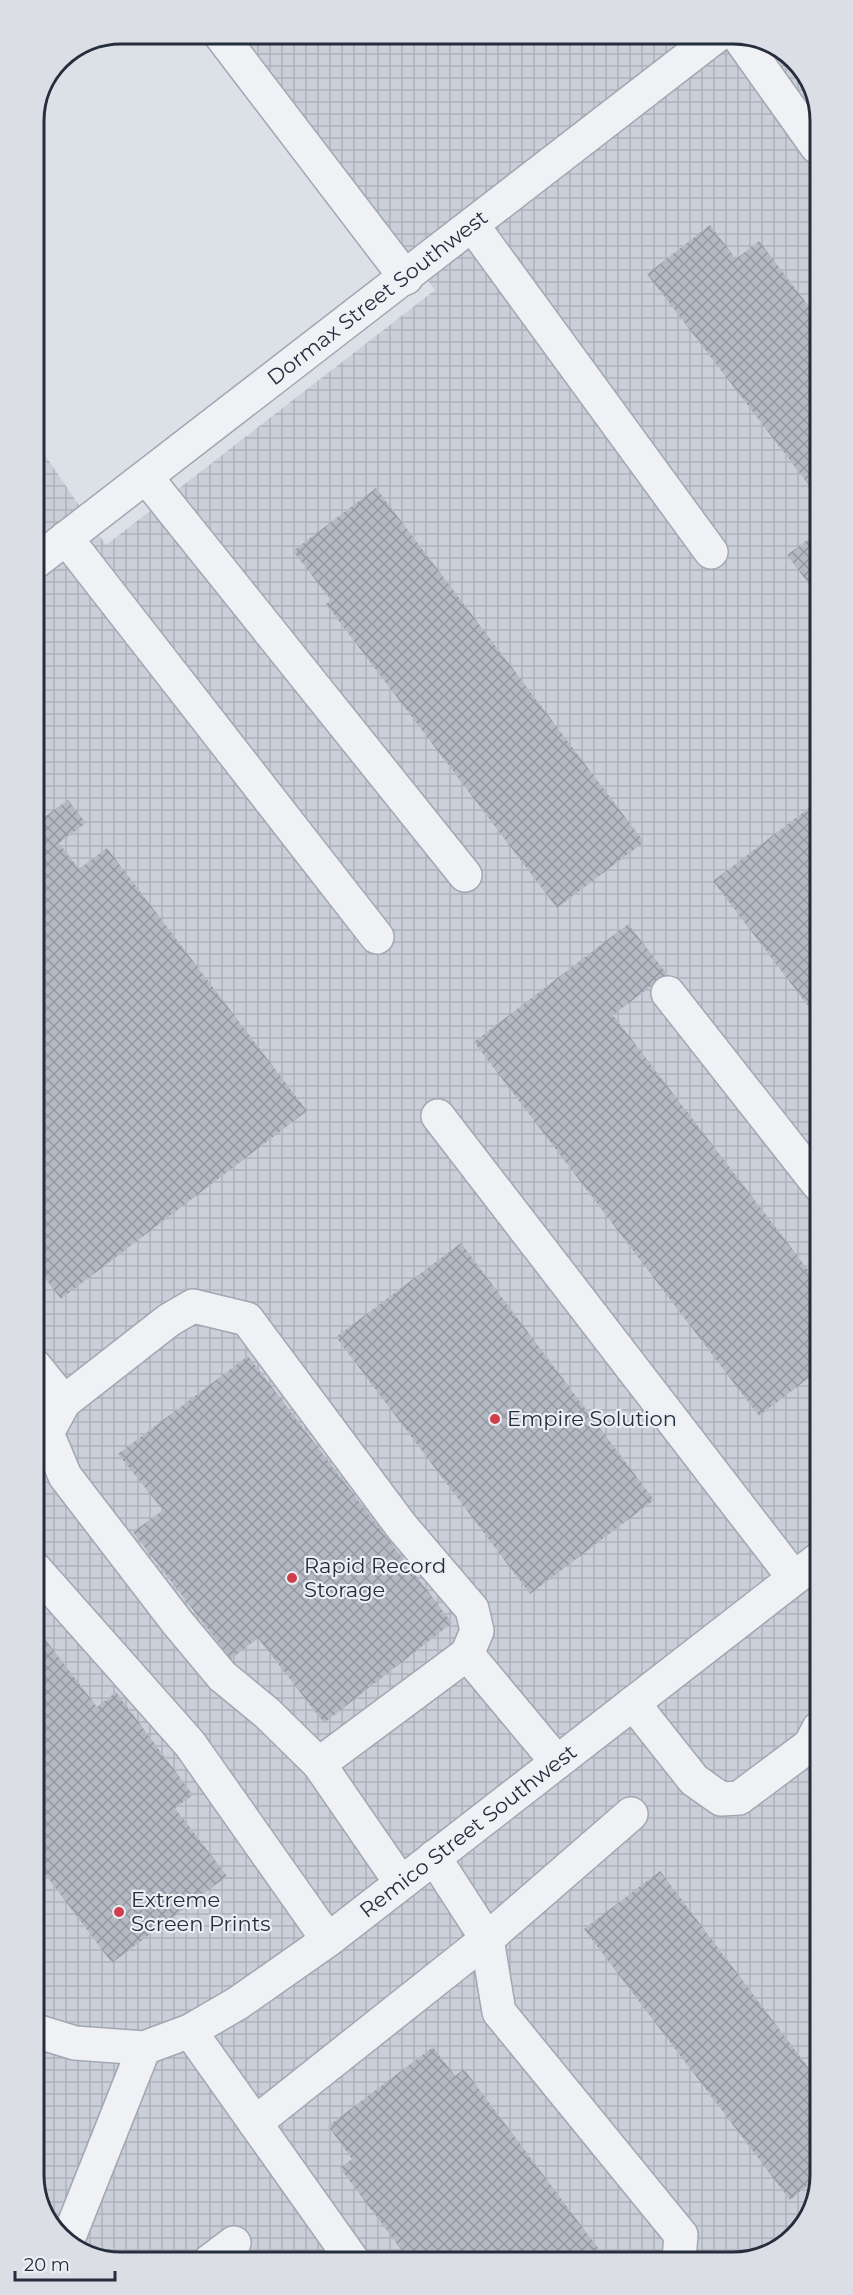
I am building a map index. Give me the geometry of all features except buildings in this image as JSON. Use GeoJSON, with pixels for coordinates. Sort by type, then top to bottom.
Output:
{"type":"FeatureCollection","features":[{"type":"Feature","properties":{"kind":"street"},"geometry":{"type":"LineString","coordinates":[[227,44],[406,278]]}},
{"type":"Feature","properties":{"kind":"street","name":"Dormax Street Southwest"},"geometry":{"type":"LineString","coordinates":[[44,555],[406,278],[706,44]]}},
{"type":"Feature","properties":{"kind":"street"},"geometry":{"type":"LineString","coordinates":[[744,45],[810,137]]}},
{"type":"Feature","properties":{"kind":"street"},"geometry":{"type":"LineString","coordinates":[[472,226],[711,552]]}},
{"type":"Feature","properties":{"kind":"street"},"geometry":{"type":"LineString","coordinates":[[146,477],[465,875]]}},
{"type":"Feature","properties":{"kind":"street"},"geometry":{"type":"LineString","coordinates":[[66,538],[377,937]]}},
{"type":"Feature","properties":{"kind":"street"},"geometry":{"type":"LineString","coordinates":[[669,993],[810,1173]]}},
{"type":"Feature","properties":{"kind":"street"},"geometry":{"type":"LineString","coordinates":[[438,1116],[807,1569]]}},
{"type":"Feature","properties":{"kind":"street"},"geometry":{"type":"LineString","coordinates":[[319,1764],[467,1654],[477,1631],[472,1609],[402,1527],[248,1319],[193,1306],[169,1320],[64,1402],[47,1433],[65,1476],[222,1676],[267,1713],[319,1764],[401,1883]]}},
{"type":"Feature","properties":{"kind":"street"},"geometry":{"type":"LineString","coordinates":[[44,1377],[64,1402]]}},
{"type":"Feature","properties":{"kind":"street","name":"Remico Street Southwest"},"geometry":{"type":"LineString","coordinates":[[44,2033],[94,2045],[144,2048],[190,2031],[238,2003],[328,1940],[807,1569]]}},
{"type":"Feature","properties":{"kind":"street"},"geometry":{"type":"LineString","coordinates":[[44,1579],[190,1744],[328,1940]]}},
{"type":"Feature","properties":{"kind":"street"},"geometry":{"type":"LineString","coordinates":[[467,1654],[557,1762]]}},
{"type":"Feature","properties":{"kind":"street"},"geometry":{"type":"LineString","coordinates":[[633,1703],[694,1780],[721,1799],[739,1798],[810,1745]]}},
{"type":"Feature","properties":{"kind":"street"},"geometry":{"type":"LineString","coordinates":[[255,2123],[487,1939],[631,1815]]}},
{"type":"Feature","properties":{"kind":"street"},"geometry":{"type":"LineString","coordinates":[[434,1857],[487,1939],[499,2012],[681,2235],[680,2252]]}},
{"type":"Feature","properties":{"kind":"street"},"geometry":{"type":"LineString","coordinates":[[190,2031],[346,2251]]}},
{"type":"Feature","properties":{"kind":"street"},"geometry":{"type":"LineString","coordinates":[[71,2233],[144,2048]]}},
{"type":"Feature","properties":{"kind":"shaded area"},"geometry":{"type":"Polygon","coordinates":[[[250,44],[738,44],[758,48],[780,59],[802,86],[810,120],[810,2175],[808,2190],[794,2222],[775,2239],[753,2249],[733,2252],[105,2250],[78,2239],[59,2222],[49,2204],[44,2185],[44,454],[106,545],[435,290],[250,44]]]}},
{"type":"Feature","properties":{"kind":"place","name":"Empire Solution"},"geometry":{"type":"Point","coordinates":[495,1419]}},
{"type":"Feature","properties":{"kind":"place","name":"Rapid Record Storage"},"geometry":{"type":"Point","coordinates":[292,1578]}},
{"type":"Feature","properties":{"kind":"place","name":"Extreme Screen Prints"},"geometry":{"type":"Point","coordinates":[119,1912]}}]}
